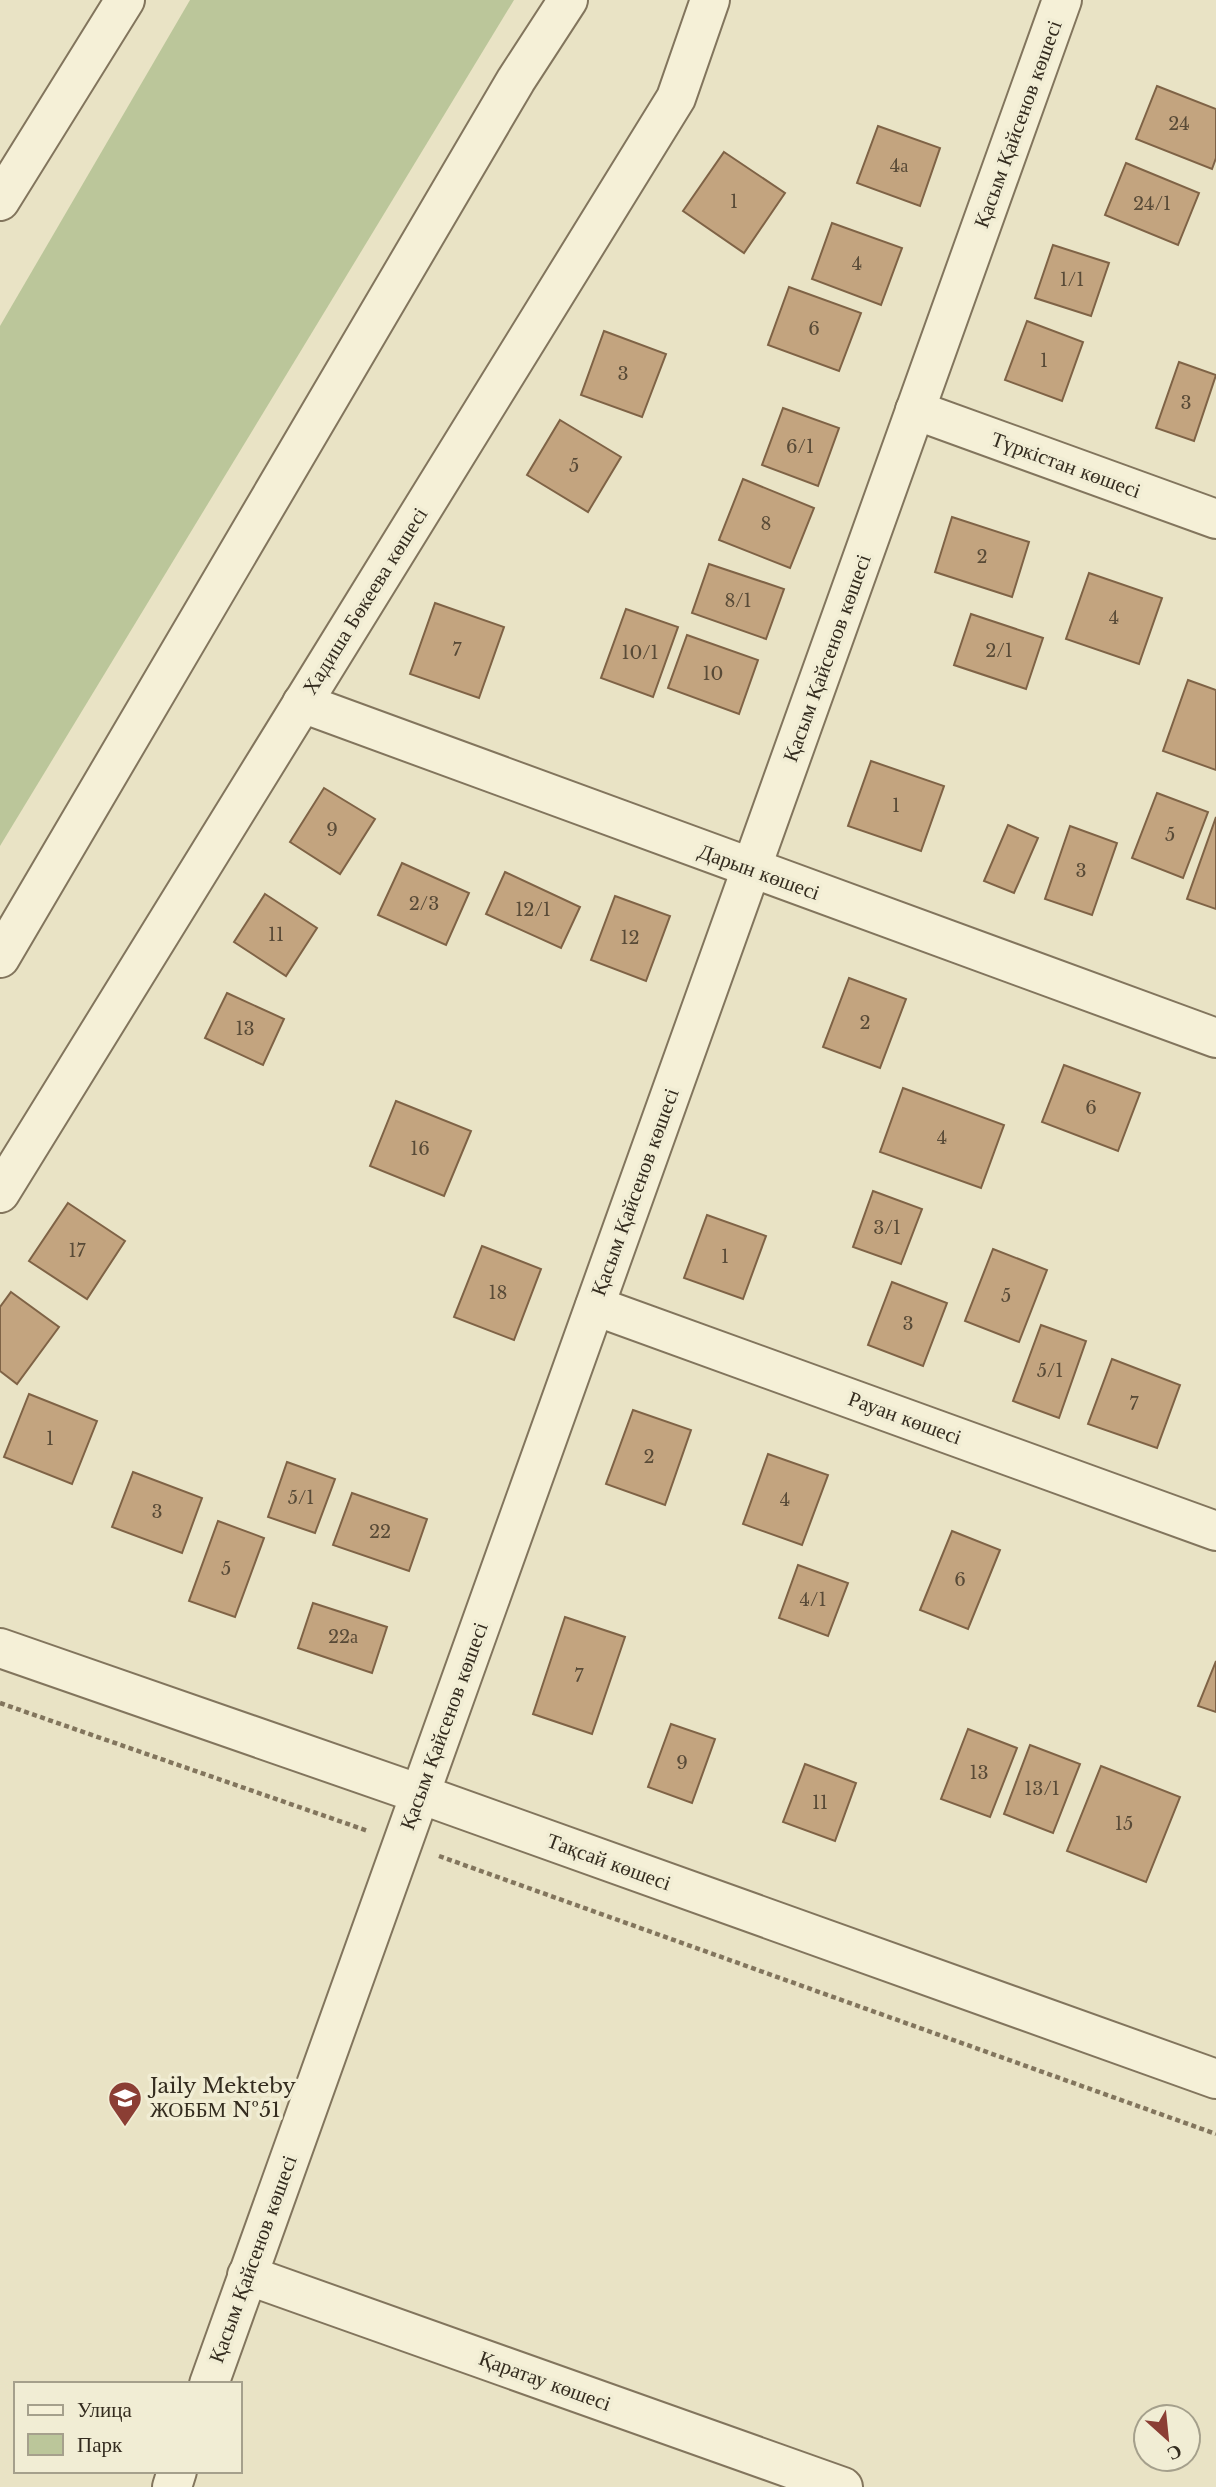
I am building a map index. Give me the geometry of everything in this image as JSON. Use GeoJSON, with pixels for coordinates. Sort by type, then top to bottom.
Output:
{"type":"FeatureCollection","features":[{"type":"Feature","properties":{"kind":"street"},"geometry":{"type":"LineString","coordinates":[[3,187],[125,0]]}},
{"type":"Feature","properties":{"kind":"street"},"geometry":{"type":"LineString","coordinates":[[0,958],[516,80],[568,0]]}},
{"type":"Feature","properties":{"kind":"street","name":"Хадиша Бөкеева көшесі"},"geometry":{"type":"LineString","coordinates":[[0,1193],[676,98],[710,0]]}},
{"type":"Feature","properties":{"kind":"street","name":"Қасым Қайсенов көшесі"},"geometry":{"type":"LineString","coordinates":[[210,2382],[1062,0]]}},
{"type":"Feature","properties":{"kind":"street","name":"Түркістан көшесі"},"geometry":{"type":"LineString","coordinates":[[915,410],[1216,519]]}},
{"type":"Feature","properties":{"kind":"street","name":"Дарын көшесі"},"geometry":{"type":"LineString","coordinates":[[302,703],[1216,1038]]}},
{"type":"Feature","properties":{"kind":"street","name":"Рауан көшесі"},"geometry":{"type":"LineString","coordinates":[[595,1306],[1216,1531]]}},
{"type":"Feature","properties":{"kind":"street","name":"Тақсай көшесі"},"geometry":{"type":"LineString","coordinates":[[0,1648],[420,1794],[1216,2079]]}},
{"type":"Feature","properties":{"kind":"street","name":"Қаратау көшесі"},"geometry":{"type":"LineString","coordinates":[[247,2275],[843,2487]]}},
{"type":"Feature","properties":{"kind":"path"},"geometry":{"type":"LineString","coordinates":[[0,1703],[402,1843],[1216,2134]]}},
{"type":"Feature","properties":{"kind":"green space"},"geometry":{"type":"Polygon","coordinates":[[[190,0],[514,0],[0,846],[0,326],[190,0]]]}},
{"type":"Feature","properties":{"kind":"building"},"geometry":{"type":"Polygon","coordinates":[[[1157,86],[1216,109],[1216,158],[1212,169],[1136,139],[1157,86]]]}},
{"type":"Feature","properties":{"kind":"building"},"geometry":{"type":"Polygon","coordinates":[[[878,126],[940,148],[920,206],[857,183],[878,126]]]}},
{"type":"Feature","properties":{"kind":"building"},"geometry":{"type":"Polygon","coordinates":[[[724,152],[785,193],[744,253],[683,211],[724,152]]]}},
{"type":"Feature","properties":{"kind":"building"},"geometry":{"type":"Polygon","coordinates":[[[1126,163],[1199,193],[1178,245],[1105,215],[1126,163]]]}},
{"type":"Feature","properties":{"kind":"building"},"geometry":{"type":"Polygon","coordinates":[[[832,223],[902,248],[881,305],[812,279],[832,223]]]}},
{"type":"Feature","properties":{"kind":"building"},"geometry":{"type":"Polygon","coordinates":[[[1053,245],[1109,263],[1091,316],[1035,298],[1053,245]]]}},
{"type":"Feature","properties":{"kind":"building"},"geometry":{"type":"Polygon","coordinates":[[[789,287],[861,313],[839,371],[768,345],[789,287]]]}},
{"type":"Feature","properties":{"kind":"building"},"geometry":{"type":"Polygon","coordinates":[[[1027,321],[1083,342],[1062,401],[1005,380],[1027,321]]]}},
{"type":"Feature","properties":{"kind":"building"},"geometry":{"type":"Polygon","coordinates":[[[604,331],[666,354],[642,417],[581,395],[604,331]]]}},
{"type":"Feature","properties":{"kind":"building"},"geometry":{"type":"Polygon","coordinates":[[[1179,362],[1216,375],[1194,441],[1156,428],[1179,362]]]}},
{"type":"Feature","properties":{"kind":"building"},"geometry":{"type":"Polygon","coordinates":[[[783,408],[839,428],[818,486],[762,465],[783,408]]]}},
{"type":"Feature","properties":{"kind":"building"},"geometry":{"type":"Polygon","coordinates":[[[560,420],[621,457],[588,512],[527,475],[560,420]]]}},
{"type":"Feature","properties":{"kind":"building"},"geometry":{"type":"Polygon","coordinates":[[[743,479],[814,508],[790,568],[719,540],[743,479]]]}},
{"type":"Feature","properties":{"kind":"building"},"geometry":{"type":"Polygon","coordinates":[[[952,517],[1029,542],[1012,597],[935,572],[952,517]]]}},
{"type":"Feature","properties":{"kind":"building"},"geometry":{"type":"Polygon","coordinates":[[[709,564],[784,589],[766,639],[692,613],[709,564]]]}},
{"type":"Feature","properties":{"kind":"building"},"geometry":{"type":"Polygon","coordinates":[[[1089,573],[1162,598],[1139,664],[1066,639],[1089,573]]]}},
{"type":"Feature","properties":{"kind":"building"},"geometry":{"type":"Polygon","coordinates":[[[435,603],[504,627],[479,698],[410,674],[435,603]]]}},
{"type":"Feature","properties":{"kind":"building"},"geometry":{"type":"Polygon","coordinates":[[[626,609],[678,627],[653,697],[601,678],[626,609]]]}},
{"type":"Feature","properties":{"kind":"building"},"geometry":{"type":"Polygon","coordinates":[[[971,614],[1043,638],[1026,689],[954,665],[971,614]]]}},
{"type":"Feature","properties":{"kind":"building"},"geometry":{"type":"Polygon","coordinates":[[[687,635],[758,660],[739,714],[668,688],[687,635]]]}},
{"type":"Feature","properties":{"kind":"building"},"geometry":{"type":"Polygon","coordinates":[[[1188,680],[1216,690],[1216,770],[1163,751],[1188,680]]]}},
{"type":"Feature","properties":{"kind":"building"},"geometry":{"type":"Polygon","coordinates":[[[871,761],[944,786],[921,851],[848,826],[871,761]]]}},
{"type":"Feature","properties":{"kind":"building"},"geometry":{"type":"Polygon","coordinates":[[[324,788],[375,819],[340,874],[290,842],[324,788]]]}},
{"type":"Feature","properties":{"kind":"building"},"geometry":{"type":"Polygon","coordinates":[[[1157,793],[1208,812],[1183,878],[1132,858],[1157,793]]]}},
{"type":"Feature","properties":{"kind":"building"},"geometry":{"type":"Polygon","coordinates":[[[1216,817],[1216,909],[1187,899],[1216,817]]]}},
{"type":"Feature","properties":{"kind":"building"},"geometry":{"type":"Polygon","coordinates":[[[1008,825],[1038,838],[1014,893],[984,881],[1008,825]]]}},
{"type":"Feature","properties":{"kind":"building"},"geometry":{"type":"Polygon","coordinates":[[[1070,826],[1117,843],[1092,915],[1045,899],[1070,826]]]}},
{"type":"Feature","properties":{"kind":"building"},"geometry":{"type":"Polygon","coordinates":[[[402,863],[469,893],[446,945],[378,915],[402,863]]]}},
{"type":"Feature","properties":{"kind":"building"},"geometry":{"type":"Polygon","coordinates":[[[505,872],[580,907],[561,948],[486,914],[505,872]]]}},
{"type":"Feature","properties":{"kind":"building"},"geometry":{"type":"Polygon","coordinates":[[[265,894],[317,928],[286,976],[234,942],[265,894]]]}},
{"type":"Feature","properties":{"kind":"building"},"geometry":{"type":"Polygon","coordinates":[[[615,896],[670,916],[646,981],[591,960],[615,896]]]}},
{"type":"Feature","properties":{"kind":"building"},"geometry":{"type":"Polygon","coordinates":[[[849,978],[906,999],[880,1068],[823,1047],[849,978]]]}},
{"type":"Feature","properties":{"kind":"building"},"geometry":{"type":"Polygon","coordinates":[[[227,993],[284,1019],[263,1065],[205,1038],[227,993]]]}},
{"type":"Feature","properties":{"kind":"building"},"geometry":{"type":"Polygon","coordinates":[[[1064,1065],[1140,1093],[1118,1151],[1042,1122],[1064,1065]]]}},
{"type":"Feature","properties":{"kind":"building"},"geometry":{"type":"Polygon","coordinates":[[[903,1088],[1004,1125],[981,1188],[880,1152],[903,1088]]]}},
{"type":"Feature","properties":{"kind":"building"},"geometry":{"type":"Polygon","coordinates":[[[396,1101],[471,1131],[444,1196],[370,1166],[396,1101]]]}},
{"type":"Feature","properties":{"kind":"building"},"geometry":{"type":"Polygon","coordinates":[[[873,1191],[922,1209],[901,1264],[853,1247],[873,1191]]]}},
{"type":"Feature","properties":{"kind":"building"},"geometry":{"type":"Polygon","coordinates":[[[68,1203],[125,1241],[87,1299],[29,1261],[68,1203]]]}},
{"type":"Feature","properties":{"kind":"building"},"geometry":{"type":"Polygon","coordinates":[[[707,1215],[766,1236],[743,1299],[684,1278],[707,1215]]]}},
{"type":"Feature","properties":{"kind":"building"},"geometry":{"type":"Polygon","coordinates":[[[482,1246],[541,1269],[514,1340],[454,1317],[482,1246]]]}},
{"type":"Feature","properties":{"kind":"building"},"geometry":{"type":"Polygon","coordinates":[[[993,1249],[1047,1270],[1019,1342],[965,1321],[993,1249]]]}},
{"type":"Feature","properties":{"kind":"building"},"geometry":{"type":"Polygon","coordinates":[[[892,1282],[947,1303],[923,1366],[868,1345],[892,1282]]]}},
{"type":"Feature","properties":{"kind":"building"},"geometry":{"type":"Polygon","coordinates":[[[11,1292],[59,1327],[17,1384],[0,1371],[0,1307],[11,1292]]]}},
{"type":"Feature","properties":{"kind":"building"},"geometry":{"type":"Polygon","coordinates":[[[1041,1325],[1086,1341],[1059,1418],[1013,1401],[1041,1325]]]}},
{"type":"Feature","properties":{"kind":"building"},"geometry":{"type":"Polygon","coordinates":[[[1112,1359],[1180,1385],[1157,1448],[1088,1424],[1112,1359]]]}},
{"type":"Feature","properties":{"kind":"building"},"geometry":{"type":"Polygon","coordinates":[[[29,1394],[97,1421],[72,1484],[4,1457],[29,1394]]]}},
{"type":"Feature","properties":{"kind":"building"},"geometry":{"type":"Polygon","coordinates":[[[633,1410],[691,1430],[665,1505],[606,1484],[633,1410]]]}},
{"type":"Feature","properties":{"kind":"building"},"geometry":{"type":"Polygon","coordinates":[[[768,1454],[828,1475],[802,1545],[743,1524],[768,1454]]]}},
{"type":"Feature","properties":{"kind":"building"},"geometry":{"type":"Polygon","coordinates":[[[287,1462],[335,1479],[315,1533],[268,1517],[287,1462]]]}},
{"type":"Feature","properties":{"kind":"building"},"geometry":{"type":"Polygon","coordinates":[[[133,1472],[202,1498],[182,1553],[112,1527],[133,1472]]]}},
{"type":"Feature","properties":{"kind":"building"},"geometry":{"type":"Polygon","coordinates":[[[352,1493],[427,1519],[409,1571],[333,1545],[352,1493]]]}},
{"type":"Feature","properties":{"kind":"building"},"geometry":{"type":"Polygon","coordinates":[[[218,1521],[264,1538],[235,1617],[189,1601],[218,1521]]]}},
{"type":"Feature","properties":{"kind":"building"},"geometry":{"type":"Polygon","coordinates":[[[952,1531],[1000,1550],[968,1629],[920,1610],[952,1531]]]}},
{"type":"Feature","properties":{"kind":"building"},"geometry":{"type":"Polygon","coordinates":[[[798,1565],[848,1583],[828,1636],[779,1618],[798,1565]]]}},
{"type":"Feature","properties":{"kind":"building"},"geometry":{"type":"Polygon","coordinates":[[[313,1603],[387,1627],[372,1673],[298,1648],[313,1603]]]}},
{"type":"Feature","properties":{"kind":"building"},"geometry":{"type":"Polygon","coordinates":[[[565,1617],[625,1637],[592,1734],[533,1714],[565,1617]]]}},
{"type":"Feature","properties":{"kind":"building"},"geometry":{"type":"Polygon","coordinates":[[[1216,1661],[1216,1712],[1198,1706],[1216,1661]]]}},
{"type":"Feature","properties":{"kind":"building"},"geometry":{"type":"Polygon","coordinates":[[[671,1724],[715,1739],[692,1803],[648,1787],[671,1724]]]}},
{"type":"Feature","properties":{"kind":"building"},"geometry":{"type":"Polygon","coordinates":[[[968,1729],[1017,1748],[990,1817],[941,1799],[968,1729]]]}},
{"type":"Feature","properties":{"kind":"building"},"geometry":{"type":"Polygon","coordinates":[[[1030,1745],[1080,1764],[1053,1833],[1004,1814],[1030,1745]]]}},
{"type":"Feature","properties":{"kind":"building"},"geometry":{"type":"Polygon","coordinates":[[[805,1764],[856,1783],[835,1841],[783,1822],[805,1764]]]}},
{"type":"Feature","properties":{"kind":"building"},"geometry":{"type":"Polygon","coordinates":[[[1101,1766],[1180,1797],[1146,1882],[1067,1851],[1101,1766]]]}},
{"type":"Feature","properties":{"kind":"place","name":"Jaily Mekteby ЖОББМ №51"},"geometry":{"type":"Point","coordinates":[125,2128]}}]}
